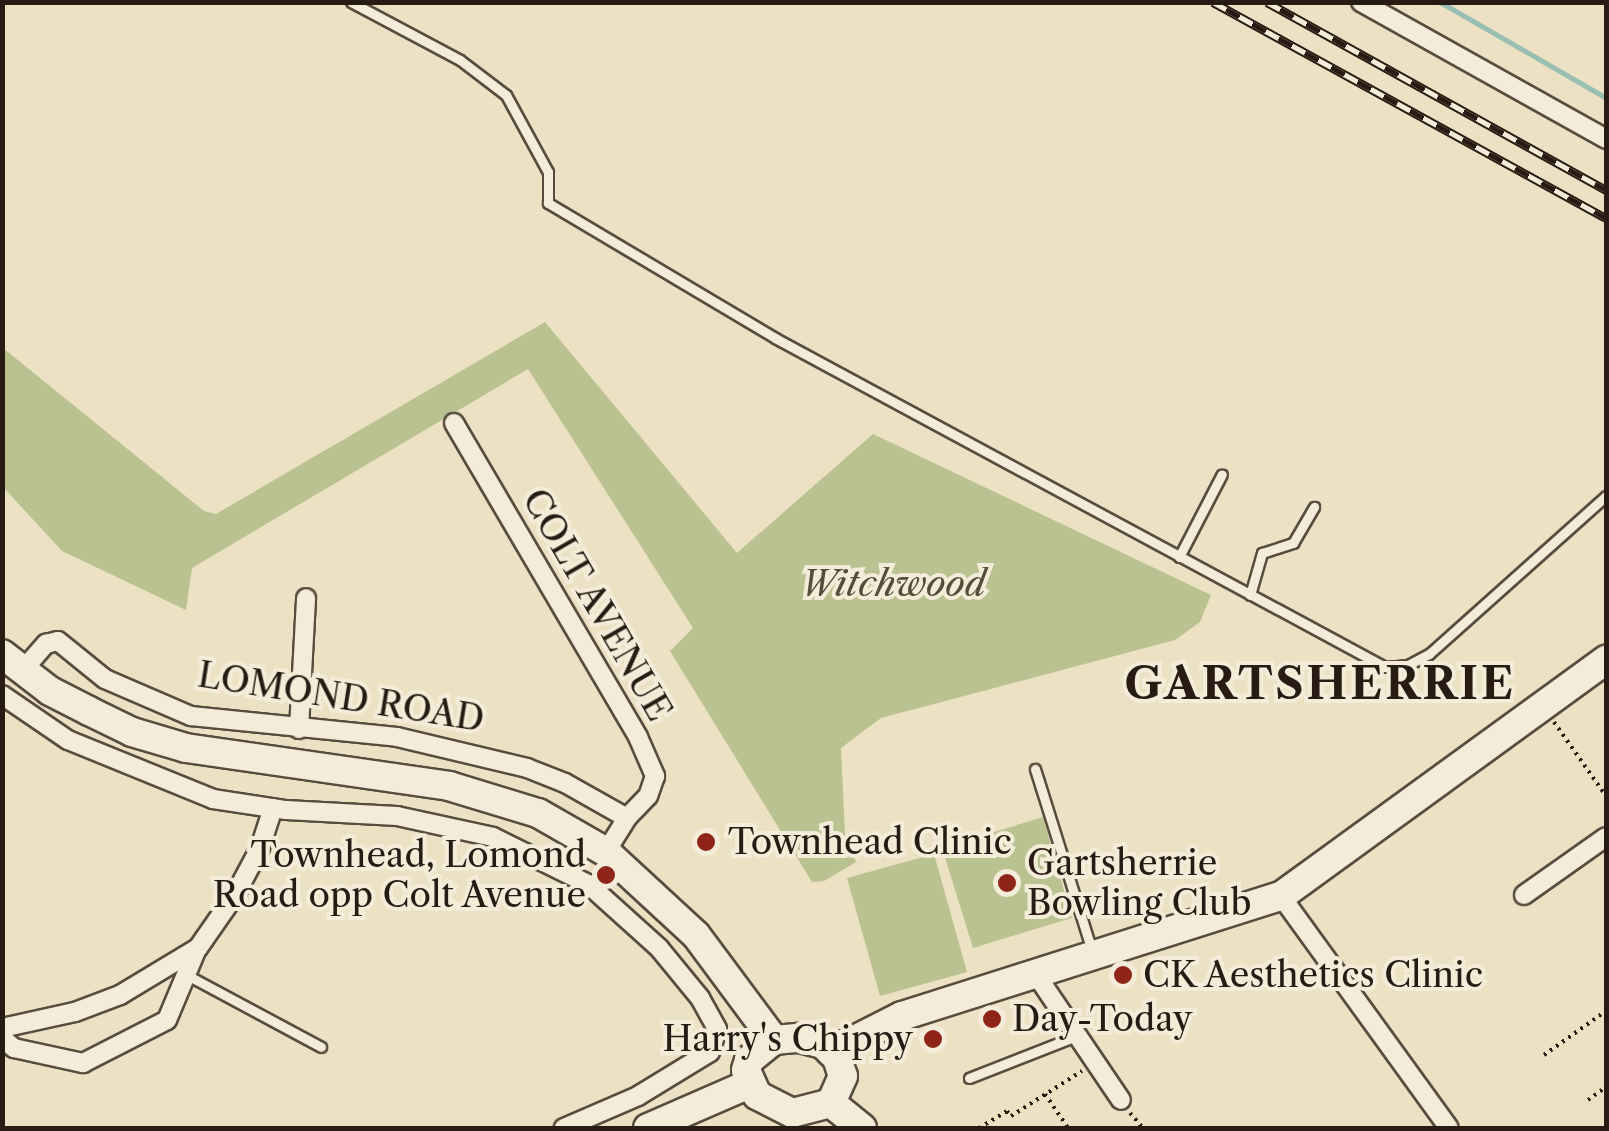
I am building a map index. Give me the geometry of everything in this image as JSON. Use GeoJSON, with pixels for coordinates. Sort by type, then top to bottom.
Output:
{"type":"FeatureCollection","features":[{"type":"Feature","properties":{"kind":"street"},"geometry":{"type":"LineString","coordinates":[[1360,2],[1606,138]]}},
{"type":"Feature","properties":{"kind":"street","name":"COLT AVENUE"},"geometry":{"type":"LineString","coordinates":[[454,423],[638,737],[655,776],[648,796],[627,818]]}},
{"type":"Feature","properties":{"kind":"street"},"geometry":{"type":"LineString","coordinates":[[299,729],[306,598]]}},
{"type":"Feature","properties":{"kind":"street","name":"LOMOND ROAD"},"geometry":{"type":"LineString","coordinates":[[627,818],[565,782],[482,754],[397,736],[191,716],[104,680],[58,641],[13,662],[50,691],[89,711],[132,732],[186,748],[450,786],[538,813],[606,852],[696,935],[774,1040]]}},
{"type":"Feature","properties":{"kind":"street"},"geometry":{"type":"LineString","coordinates":[[831,1052],[902,1016],[1281,896],[1606,660]]}},
{"type":"Feature","properties":{"kind":"street"},"geometry":{"type":"LineString","coordinates":[[2,695],[68,740],[213,799],[273,808],[396,816],[492,838],[588,884],[659,948],[700,998],[717,1030],[710,1052],[638,1096],[564,1128]]}},
{"type":"Feature","properties":{"kind":"street","name":"LOMOND ROAD"},"geometry":{"type":"LineString","coordinates":[[396,816],[402,778]]}},
{"type":"Feature","properties":{"kind":"street"},"geometry":{"type":"LineString","coordinates":[[2,1038],[14,1048],[83,1063],[167,1020],[183,972],[243,880],[273,808]]}},
{"type":"Feature","properties":{"kind":"street"},"geometry":{"type":"LineString","coordinates":[[606,852],[627,818]]}},
{"type":"Feature","properties":{"kind":"street"},"geometry":{"type":"LineString","coordinates":[[1524,895],[1606,836]]}},
{"type":"Feature","properties":{"kind":"street"},"geometry":{"type":"LineString","coordinates":[[1281,896],[1448,1128]]}},
{"type":"Feature","properties":{"kind":"street"},"geometry":{"type":"LineString","coordinates":[[2,1028],[75,1012],[120,995],[198,948]]}},
{"type":"Feature","properties":{"kind":"street"},"geometry":{"type":"LineString","coordinates":[[1035,973],[1121,1100]]}},
{"type":"Feature","properties":{"kind":"street"},"geometry":{"type":"LineString","coordinates":[[774,1040],[812,1040],[831,1052],[844,1076],[831,1103],[792,1113],[768,1104],[749,1084],[749,1060],[774,1040]]}},
{"type":"Feature","properties":{"kind":"street"},"geometry":{"type":"LineString","coordinates":[[648,1128],[749,1084]]}},
{"type":"Feature","properties":{"kind":"street"},"geometry":{"type":"LineString","coordinates":[[831,1103],[862,1128]]}},
{"type":"Feature","properties":{"kind":"lane"},"geometry":{"type":"LineString","coordinates":[[350,2],[460,60],[506,95],[548,172],[548,203],[775,338],[1385,667],[1408,666],[1430,654],[1606,496]]}},
{"type":"Feature","properties":{"kind":"lane"},"geometry":{"type":"LineString","coordinates":[[1179,557],[1222,474]]}},
{"type":"Feature","properties":{"kind":"lane"},"geometry":{"type":"LineString","coordinates":[[1250,596],[1262,553],[1293,543],[1314,507]]}},
{"type":"Feature","properties":{"kind":"lane"},"geometry":{"type":"LineString","coordinates":[[1034,769],[1092,953]]}},
{"type":"Feature","properties":{"kind":"lane"},"geometry":{"type":"LineString","coordinates":[[183,972],[322,1046]]}},
{"type":"Feature","properties":{"kind":"lane"},"geometry":{"type":"LineString","coordinates":[[968,1078],[1076,1036]]}},
{"type":"Feature","properties":{"kind":"path"},"geometry":{"type":"LineString","coordinates":[[1543,707],[1606,796]]}},
{"type":"Feature","properties":{"kind":"path"},"geometry":{"type":"LineString","coordinates":[[1544,1054],[1606,1011]]}},
{"type":"Feature","properties":{"kind":"path"},"geometry":{"type":"LineString","coordinates":[[979,1128],[1095,1064]]}},
{"type":"Feature","properties":{"kind":"path"},"geometry":{"type":"LineString","coordinates":[[1588,1100],[1606,1087]]}},
{"type":"Feature","properties":{"kind":"path"},"geometry":{"type":"LineString","coordinates":[[1045,1094],[1068,1128]]}},
{"type":"Feature","properties":{"kind":"path"},"geometry":{"type":"LineString","coordinates":[[1107,1128],[1135,1128]]}},
{"type":"Feature","properties":{"kind":"green space","name":"Witchwood"},"geometry":{"type":"Polygon","coordinates":[[[545,322],[737,553],[873,434],[1211,595],[1200,622],[1175,640],[881,718],[841,748],[845,834],[856,862],[824,881],[812,882],[670,651],[693,628],[528,369],[192,568],[186,610],[62,551],[3,487],[3,348],[204,511],[216,514],[545,322]]]}},
{"type":"Feature","properties":{"kind":"green space","name":"Gartsherrie Bowling Club"},"geometry":{"type":"Polygon","coordinates":[[[1043,817],[1072,918],[973,948],[942,848],[1043,817]]]}},
{"type":"Feature","properties":{"kind":"green space"},"geometry":{"type":"Polygon","coordinates":[[[934,854],[967,972],[880,996],[847,878],[934,854]]]}},
{"type":"Feature","properties":{"kind":"waterway"},"geometry":{"type":"LineString","coordinates":[[1440,2],[1606,98]]}},
{"type":"Feature","properties":{"kind":"railway"},"geometry":{"type":"LineString","coordinates":[[1213,2],[1606,218]]}},
{"type":"Feature","properties":{"kind":"railway"},"geometry":{"type":"LineString","coordinates":[[1267,2],[1606,190]]}},
{"type":"Feature","properties":{"kind":"place","name":"Townhead Clinic"},"geometry":{"type":"Point","coordinates":[706,842]}},
{"type":"Feature","properties":{"kind":"place","name":"Townhead, Lomond Road opp Colt Avenue"},"geometry":{"type":"Point","coordinates":[606,875]}},
{"type":"Feature","properties":{"kind":"place","name":"Gartsherrie Bowling Club"},"geometry":{"type":"Point","coordinates":[1007,883]}},
{"type":"Feature","properties":{"kind":"place","name":"CK Aesthetics Clinic"},"geometry":{"type":"Point","coordinates":[1123,975]}},
{"type":"Feature","properties":{"kind":"place","name":"Day-Today"},"geometry":{"type":"Point","coordinates":[992,1019]}},
{"type":"Feature","properties":{"kind":"place","name":"Harry's Chippy"},"geometry":{"type":"Point","coordinates":[933,1039]}},
{"type":"Feature","properties":{"kind":"district","name":"GARTSHERRIE"},"geometry":{"type":"Point","coordinates":[1320,684]}}]}
